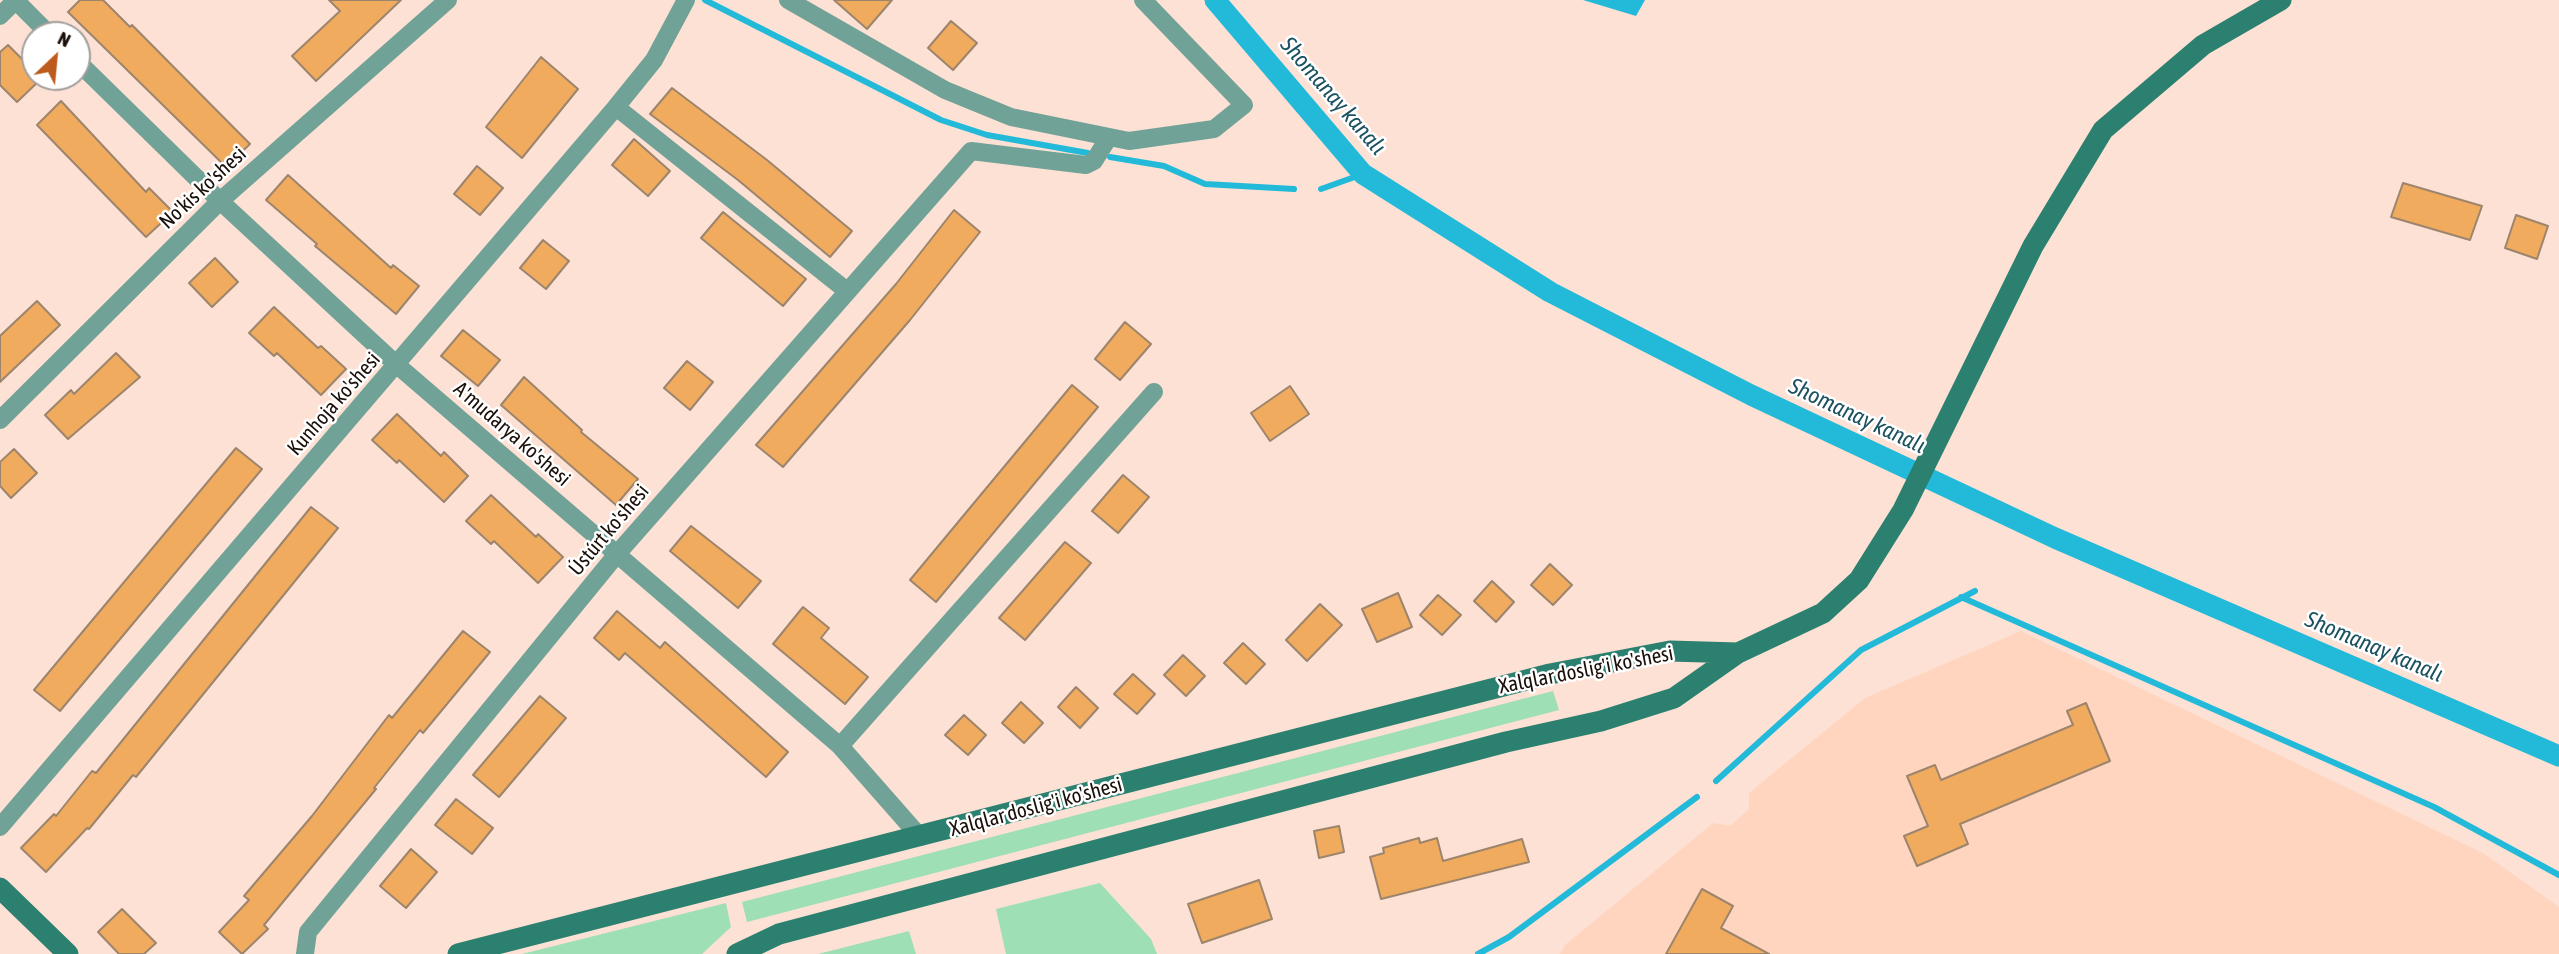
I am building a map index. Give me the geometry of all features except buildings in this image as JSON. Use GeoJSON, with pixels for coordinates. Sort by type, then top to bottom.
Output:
{"type":"FeatureCollection","features":[{"type":"Feature","properties":{"kind":"main road"},"geometry":{"type":"LineString","coordinates":[[1738,653],[1823,613],[1858,580],[1903,510],[2032,246],[2103,130],[2203,45],[2281,0]]}},
{"type":"Feature","properties":{"kind":"main road","name":"Xalqlar doslig'i ko'shesi"},"geometry":{"type":"LineString","coordinates":[[458,954],[1550,674],[1670,650],[1738,653]]}},
{"type":"Feature","properties":{"kind":"main road","name":"Xalqlar doslig'i ko'shesi"},"geometry":{"type":"LineString","coordinates":[[737,954],[779,934],[1650,706],[1674,698],[1738,653]]}},
{"type":"Feature","properties":{"kind":"main road"},"geometry":{"type":"LineString","coordinates":[[0,888],[68,954]]}},
{"type":"Feature","properties":{"kind":"street"},"geometry":{"type":"LineString","coordinates":[[0,16],[15,0],[36,21]]}},
{"type":"Feature","properties":{"kind":"street","name":"No'kis ko'shesi"},"geometry":{"type":"LineString","coordinates":[[0,420],[220,201],[448,0]]}},
{"type":"Feature","properties":{"kind":"street","name":"Kunhoja ko'shesi"},"geometry":{"type":"LineString","coordinates":[[0,827],[616,107],[654,60],[686,0]]}},
{"type":"Feature","properties":{"kind":"street"},"geometry":{"type":"LineString","coordinates":[[788,0],[946,90],[1011,117],[1129,141],[1214,129],[1244,105],[1143,0]]}},
{"type":"Feature","properties":{"kind":"street","name":"A'mudarya ko'shesi"},"geometry":{"type":"LineString","coordinates":[[91,75],[220,201],[397,365],[840,746],[920,837]]}},
{"type":"Feature","properties":{"kind":"street"},"geometry":{"type":"LineString","coordinates":[[616,107],[847,291]]}},
{"type":"Feature","properties":{"kind":"street","name":"Ústúrt ko'shesi"},"geometry":{"type":"LineString","coordinates":[[305,954],[307,932],[617,554],[971,152],[1086,165],[1094,161],[1109,137]]}},
{"type":"Feature","properties":{"kind":"street"},"geometry":{"type":"LineString","coordinates":[[840,746],[1154,392]]}},
{"type":"Feature","properties":{"kind":"shaded area"},"geometry":{"type":"Polygon","coordinates":[[[2021,631],[2483,853],[2559,907],[2559,954],[1560,954],[1565,945],[1713,823],[1730,826],[1749,809],[1749,793],[1865,698],[2021,631]]]}},
{"type":"Feature","properties":{"kind":"green space"},"geometry":{"type":"Polygon","coordinates":[[[1553,691],[1559,710],[747,922],[742,902],[1553,691]]]}},
{"type":"Feature","properties":{"kind":"green space"},"geometry":{"type":"Polygon","coordinates":[[[1100,883],[1151,939],[1157,954],[1006,954],[996,909],[1100,883]]]}},
{"type":"Feature","properties":{"kind":"green space"},"geometry":{"type":"Polygon","coordinates":[[[726,903],[731,927],[702,954],[522,954],[726,903]]]}},
{"type":"Feature","properties":{"kind":"green space"},"geometry":{"type":"Polygon","coordinates":[[[909,931],[916,954],[818,954],[909,931]]]}},
{"type":"Feature","properties":{"kind":"water"},"geometry":{"type":"Polygon","coordinates":[[[1583,0],[1645,0],[1636,16],[1583,0]]]}},
{"type":"Feature","properties":{"kind":"waterway"},"geometry":{"type":"LineString","coordinates":[[705,0],[941,120],[987,135],[1088,153]]}},
{"type":"Feature","properties":{"kind":"waterway","name":"Shomanay kanalı"},"geometry":{"type":"LineString","coordinates":[[1215,0],[1363,174],[1550,292],[1751,395],[2055,538],[2559,756]]}},
{"type":"Feature","properties":{"kind":"waterway"},"geometry":{"type":"LineString","coordinates":[[1110,157],[1164,166],[1205,184],[1294,189]]}},
{"type":"Feature","properties":{"kind":"waterway"},"geometry":{"type":"LineString","coordinates":[[1321,189],[1363,174]]}},
{"type":"Feature","properties":{"kind":"waterway"},"geometry":{"type":"LineString","coordinates":[[1716,781],[1861,650],[1975,591]]}},
{"type":"Feature","properties":{"kind":"waterway"},"geometry":{"type":"LineString","coordinates":[[1961,597],[2434,807],[2559,875]]}},
{"type":"Feature","properties":{"kind":"waterway"},"geometry":{"type":"LineString","coordinates":[[1478,954],[1509,937],[1697,797]]}}]}
